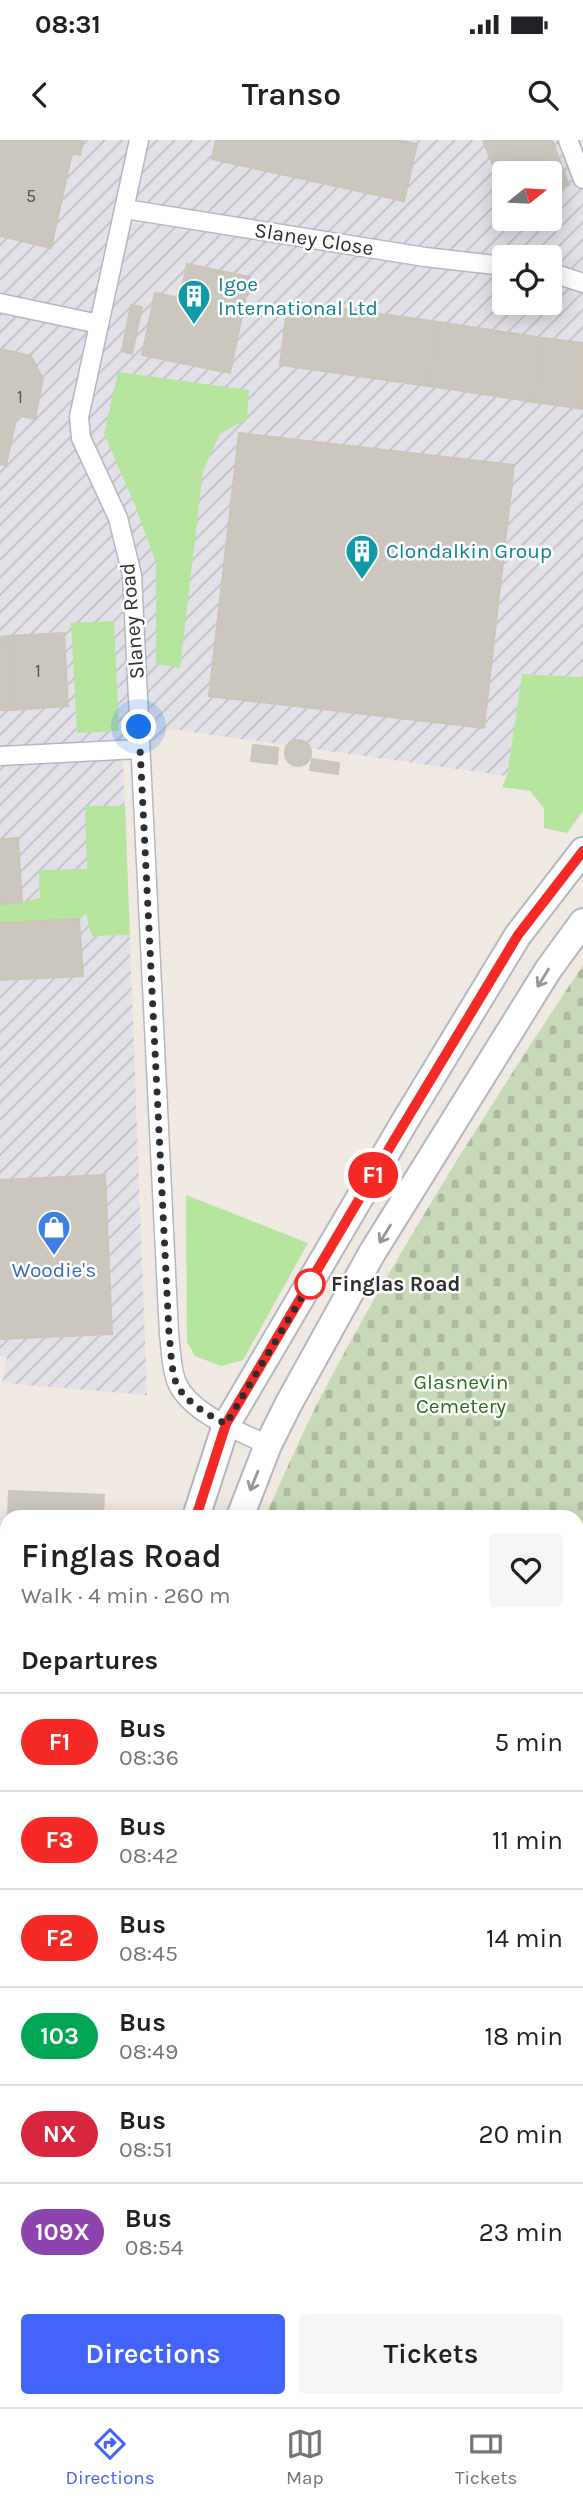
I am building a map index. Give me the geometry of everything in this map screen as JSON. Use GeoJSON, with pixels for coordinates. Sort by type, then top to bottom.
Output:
{"type":"FeatureCollection","features":[{"type":"Feature","properties":{"kind":"main road"},"geometry":{"type":"LineString","coordinates":[[198,1510],[226,1424],[518,935],[583,851]]}},
{"type":"Feature","properties":{"kind":"main road"},"geometry":{"type":"LineString","coordinates":[[243,1510],[268,1445],[372,1253],[548,970],[583,922]]}},
{"type":"Feature","properties":{"kind":"street","name":"Slaney Road"},"geometry":{"type":"LineString","coordinates":[[139,140],[79,417],[80,438],[118,518],[132,575],[169,1334],[176,1382],[187,1398],[208,1415],[268,1445]]}},
{"type":"Feature","properties":{"kind":"street"},"geometry":{"type":"LineString","coordinates":[[568,140],[583,179]]}},
{"type":"Feature","properties":{"kind":"street","name":"Slaney Close"},"geometry":{"type":"LineString","coordinates":[[125,209],[425,257],[492,265]]}},
{"type":"Feature","properties":{"kind":"street"},"geometry":{"type":"LineString","coordinates":[[562,276],[583,283]]}},
{"type":"Feature","properties":{"kind":"street"},"geometry":{"type":"LineString","coordinates":[[0,303],[99,324]]}},
{"type":"Feature","properties":{"kind":"street"},"geometry":{"type":"LineString","coordinates":[[0,757],[141,749]]}},
{"type":"Feature","properties":{"kind":"shaded area"},"geometry":{"type":"Polygon","coordinates":[[[0,140],[583,140],[583,677],[522,674],[507,776],[171,729],[123,760],[147,1395],[2,1383],[7,1356],[0,1356],[0,140]]]}},
{"type":"Feature","properties":{"kind":"green space"},"geometry":{"type":"Polygon","coordinates":[[[118,372],[249,390],[247,419],[220,434],[203,471],[180,668],[156,664],[156,563],[135,505],[104,434],[118,372]]]}},
{"type":"Feature","properties":{"kind":"green space"},"geometry":{"type":"Polygon","coordinates":[[[114,621],[119,731],[77,733],[71,623],[114,621]]]}},
{"type":"Feature","properties":{"kind":"green space"},"geometry":{"type":"Polygon","coordinates":[[[522,674],[583,677],[583,811],[567,833],[544,828],[544,808],[530,791],[502,787],[507,776],[522,674]]]}},
{"type":"Feature","properties":{"kind":"green space"},"geometry":{"type":"Polygon","coordinates":[[[85,806],[125,806],[130,935],[92,936],[86,914],[79,919],[0,923],[0,904],[40,898],[39,870],[87,869],[85,806]]]}},
{"type":"Feature","properties":{"kind":"green space","name":"Glasnevin Cemetery"},"geometry":{"type":"Polygon","coordinates":[[[583,965],[583,1510],[268,1510],[296,1447],[346,1349],[410,1237],[583,965]]]}},
{"type":"Feature","properties":{"kind":"green space"},"geometry":{"type":"Polygon","coordinates":[[[186,1195],[308,1243],[243,1360],[221,1366],[195,1356],[187,1342],[186,1195]]]}},
{"type":"Feature","properties":{"kind":"building"},"geometry":{"type":"Polygon","coordinates":[[[0,140],[83,140],[80,155],[72,153],[51,248],[0,236],[0,140]]]}},
{"type":"Feature","properties":{"kind":"building"},"geometry":{"type":"Polygon","coordinates":[[[216,140],[398,140],[417,144],[404,201],[212,159],[216,140]]]}},
{"type":"Feature","properties":{"kind":"building"},"geometry":{"type":"Polygon","coordinates":[[[483,140],[552,140],[560,161],[492,161],[492,163],[483,140]]]}},
{"type":"Feature","properties":{"kind":"building"},"geometry":{"type":"Polygon","coordinates":[[[562,166],[569,185],[562,188],[562,166]]]}},
{"type":"Feature","properties":{"kind":"building","name":"Igoe International Ltd"},"geometry":{"type":"Polygon","coordinates":[[[187,264],[250,277],[230,373],[142,355],[155,293],[180,298],[187,264]]]}},
{"type":"Feature","properties":{"kind":"building"},"geometry":{"type":"Polygon","coordinates":[[[288,301],[439,322],[429,386],[280,365],[288,301]]]}},
{"type":"Feature","properties":{"kind":"building"},"geometry":{"type":"Polygon","coordinates":[[[131,305],[142,307],[132,354],[122,351],[131,305]]]}},
{"type":"Feature","properties":{"kind":"building"},"geometry":{"type":"Polygon","coordinates":[[[439,322],[543,338],[534,402],[429,386],[439,322]]]}},
{"type":"Feature","properties":{"kind":"building"},"geometry":{"type":"Polygon","coordinates":[[[543,338],[583,343],[583,409],[534,402],[543,338]]]}},
{"type":"Feature","properties":{"kind":"building"},"geometry":{"type":"Polygon","coordinates":[[[0,349],[31,356],[43,379],[35,419],[17,415],[6,465],[0,464],[0,349]]]}},
{"type":"Feature","properties":{"kind":"building","name":"Clondalkin Group"},"geometry":{"type":"Polygon","coordinates":[[[239,433],[514,465],[484,728],[209,696],[239,433]]]}},
{"type":"Feature","properties":{"kind":"building"},"geometry":{"type":"Polygon","coordinates":[[[64,633],[68,706],[12,710],[8,636],[64,633]]]}},
{"type":"Feature","properties":{"kind":"building"},"geometry":{"type":"Polygon","coordinates":[[[8,636],[12,710],[0,710],[0,637],[8,636]]]}},
{"type":"Feature","properties":{"kind":"building"},"geometry":{"type":"Polygon","coordinates":[[[298,740],[307,744],[311,753],[307,762],[298,766],[289,762],[285,753],[289,744],[298,740]]]}},
{"type":"Feature","properties":{"kind":"building"},"geometry":{"type":"Polygon","coordinates":[[[253,745],[278,748],[277,764],[251,761],[253,745]]]}},
{"type":"Feature","properties":{"kind":"building"},"geometry":{"type":"Polygon","coordinates":[[[312,759],[339,763],[338,774],[310,770],[312,759]]]}},
{"type":"Feature","properties":{"kind":"building"},"geometry":{"type":"Polygon","coordinates":[[[18,838],[22,902],[0,904],[0,839],[18,838]]]}},
{"type":"Feature","properties":{"kind":"building"},"geometry":{"type":"Polygon","coordinates":[[[79,919],[83,976],[0,980],[0,923],[79,919]]]}},
{"type":"Feature","properties":{"kind":"building","name":"Woodie's"},"geometry":{"type":"Polygon","coordinates":[[[105,1175],[112,1334],[0,1339],[0,1180],[105,1175]]]}},
{"type":"Feature","properties":{"kind":"building"},"geometry":{"type":"Polygon","coordinates":[[[9,1491],[104,1495],[103,1510],[8,1510],[9,1491]]]}},
{"type":"Feature","properties":{"kind":"bus line","name":"F1"},"geometry":{"type":"LineString","coordinates":[[198,1510],[226,1424],[518,935],[583,851]]}},
{"type":"Feature","properties":{"kind":"place","name":"Igoe International Ltd"},"geometry":{"type":"Point","coordinates":[194,326]}},
{"type":"Feature","properties":{"kind":"place","name":"Clondalkin Group"},"geometry":{"type":"Point","coordinates":[362,581]}},
{"type":"Feature","properties":{"kind":"place","name":"Woodie's"},"geometry":{"type":"Point","coordinates":[54,1257]}},
{"type":"Feature","properties":{"kind":"place","name":"Finglas Road"},"geometry":{"type":"Point","coordinates":[310,1284]}},
{"type":"Feature","properties":{"kind":"route"},"geometry":{"type":"LineString","coordinates":[[139,727],[169,1334],[176,1382],[187,1398],[208,1415],[226,1424],[312,1280],[310,1284]]}}]}
